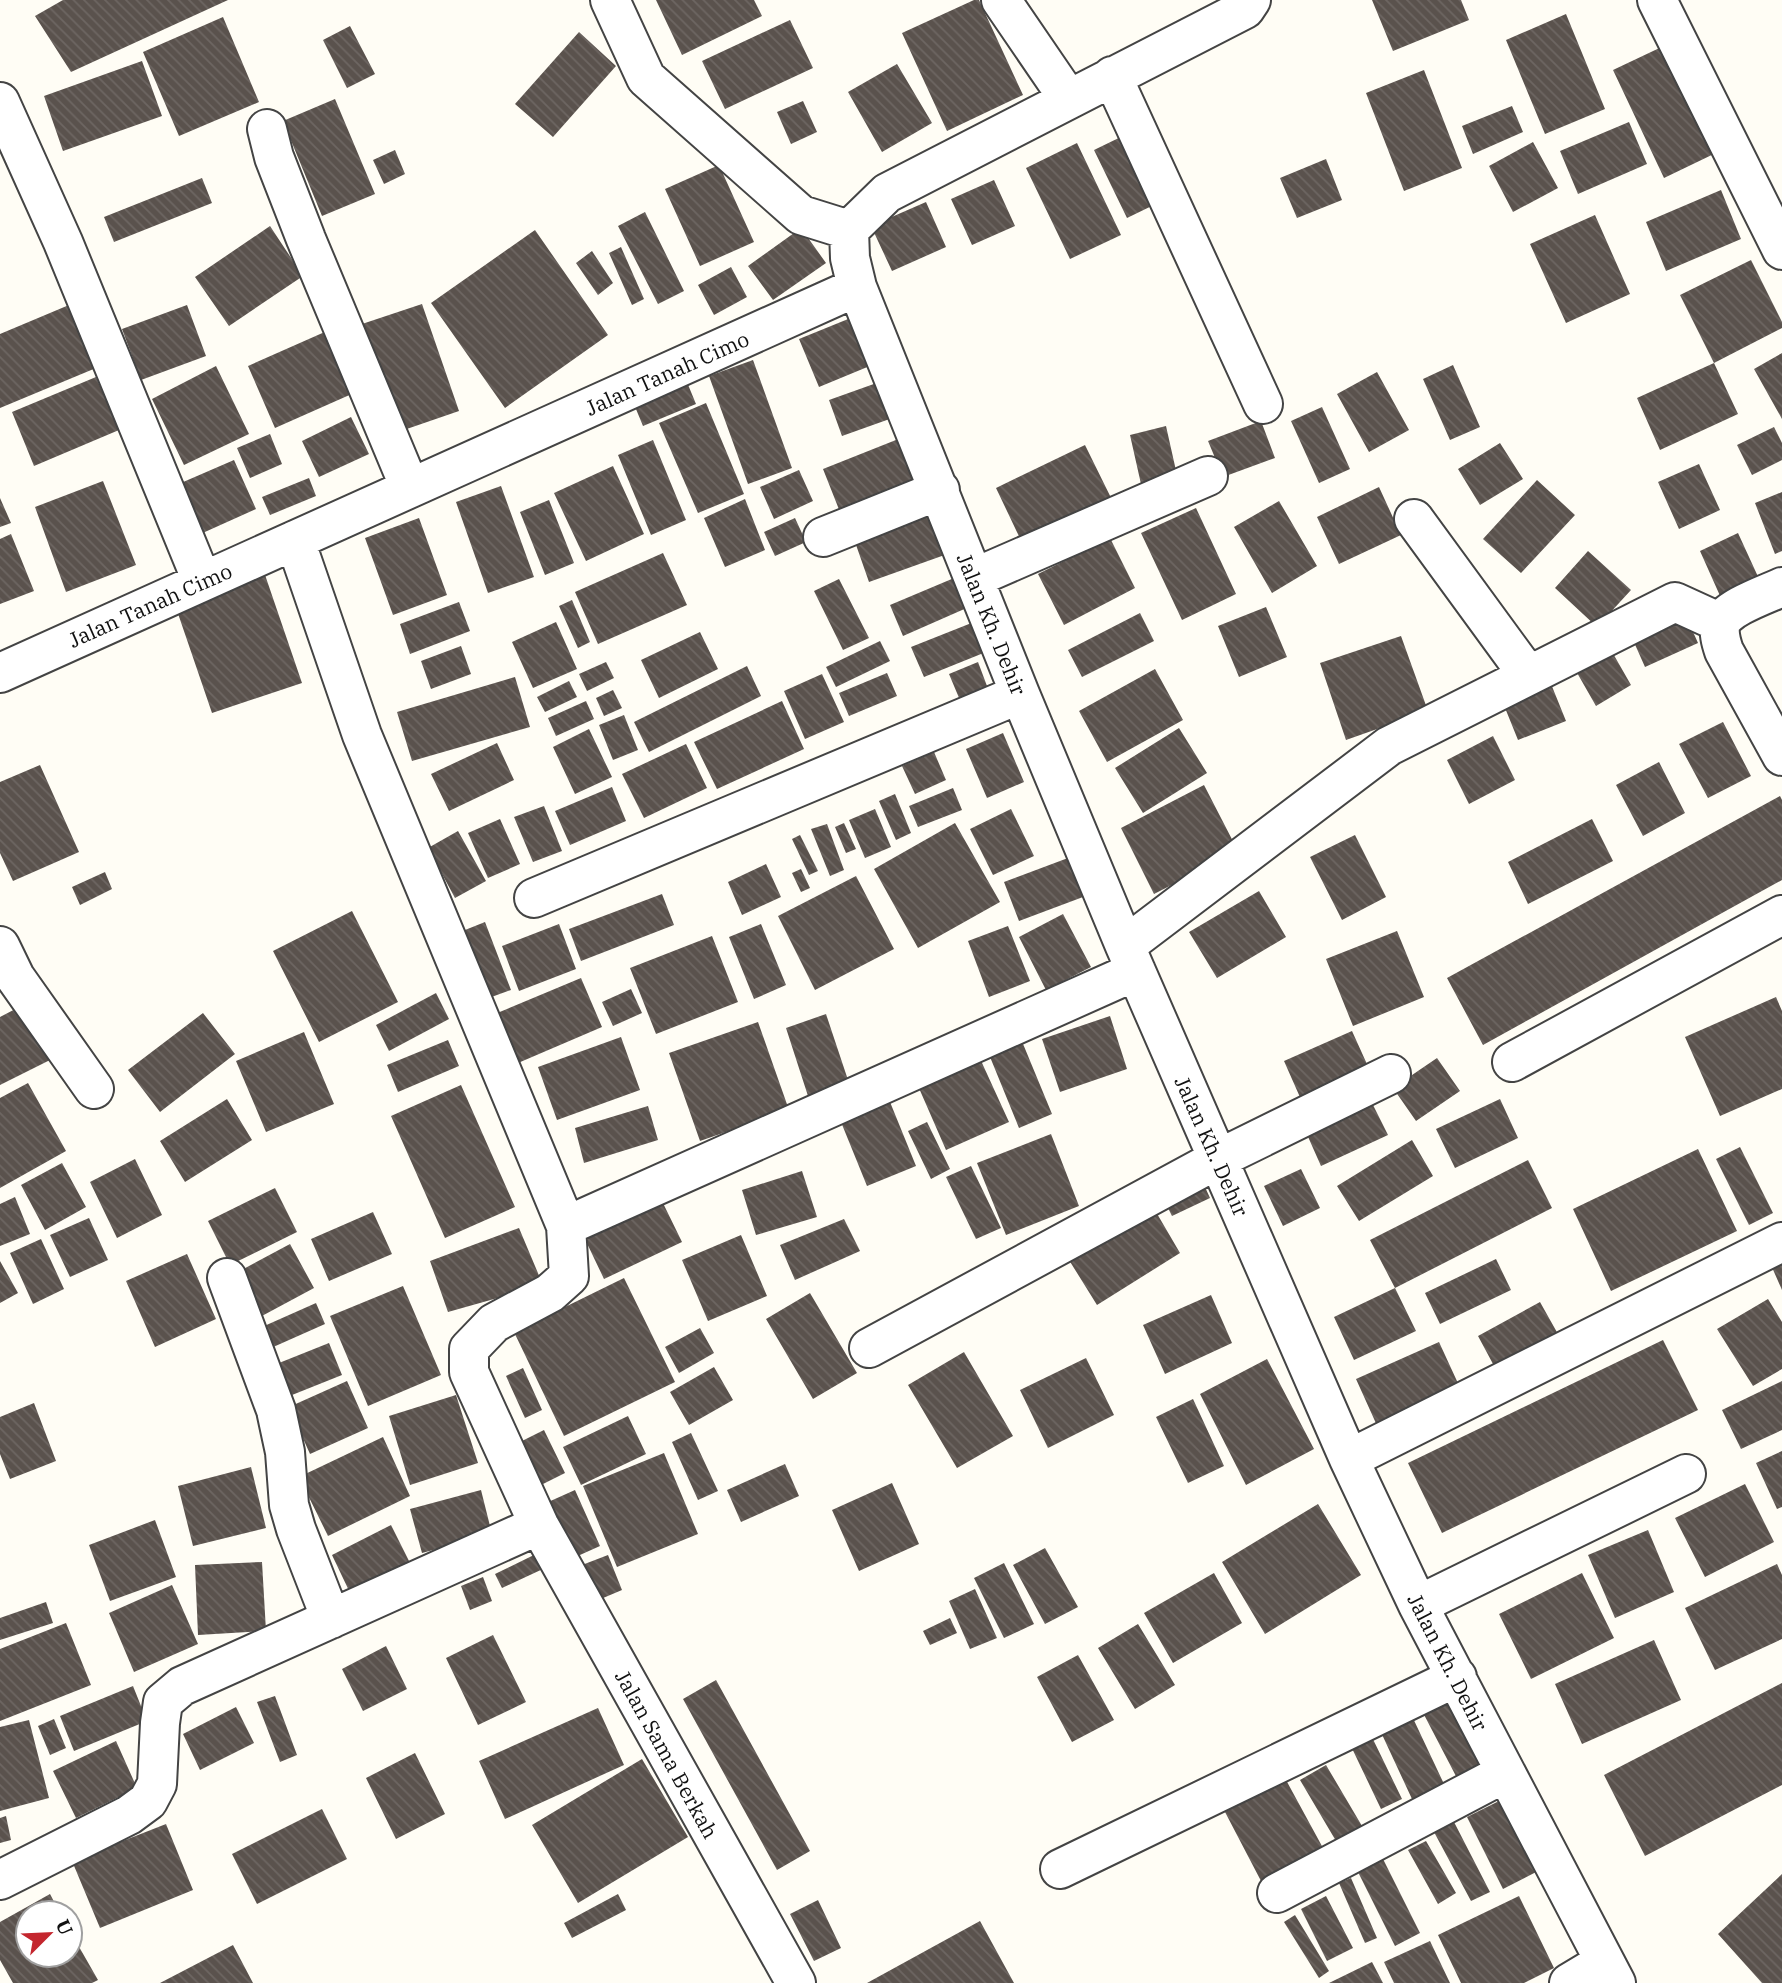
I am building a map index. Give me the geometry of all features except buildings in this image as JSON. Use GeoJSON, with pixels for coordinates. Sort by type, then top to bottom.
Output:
{"type":"FeatureCollection","features":[{"type":"Feature","properties":{"kind":"street"},"geometry":{"type":"LineString","coordinates":[[610,0],[646,78],[801,215],[849,230]]}},
{"type":"Feature","properties":{"kind":"street"},"geometry":{"type":"LineString","coordinates":[[1001,0],[1068,98]]}},
{"type":"Feature","properties":{"kind":"street"},"geometry":{"type":"LineString","coordinates":[[857,287],[850,258],[849,230],[887,193],[1245,9],[1251,0]]}},
{"type":"Feature","properties":{"kind":"street"},"geometry":{"type":"LineString","coordinates":[[1657,0],[1782,250]]}},
{"type":"Feature","properties":{"kind":"street"},"geometry":{"type":"LineString","coordinates":[[1112,76],[1263,404]]}},
{"type":"Feature","properties":{"kind":"street"},"geometry":{"type":"LineString","coordinates":[[0,102],[63,242],[202,581]]}},
{"type":"Feature","properties":{"kind":"street"},"geometry":{"type":"LineString","coordinates":[[267,129],[274,157],[306,239],[410,488]]}},
{"type":"Feature","properties":{"kind":"street","name":"Jalan Tanah Cimo"},"geometry":{"type":"LineString","coordinates":[[0,673],[857,287]]}},
{"type":"Feature","properties":{"kind":"street","name":"Jalan Kh. Dehir"},"geometry":{"type":"LineString","coordinates":[[857,287],[1020,694],[1130,959],[1349,1459],[1418,1605],[1610,1973]]}},
{"type":"Feature","properties":{"kind":"street"},"geometry":{"type":"LineString","coordinates":[[974,578],[1208,476]]}},
{"type":"Feature","properties":{"kind":"street"},"geometry":{"type":"LineString","coordinates":[[823,537],[940,490]]}},
{"type":"Feature","properties":{"kind":"street"},"geometry":{"type":"LineString","coordinates":[[1414,519],[1528,675]]}},
{"type":"Feature","properties":{"kind":"street"},"geometry":{"type":"LineString","coordinates":[[295,540],[362,735],[566,1226],[1130,959],[1390,747],[1675,602],[1721,623]]}},
{"type":"Feature","properties":{"kind":"street"},"geometry":{"type":"LineString","coordinates":[[1782,587],[1727,613],[1721,623],[1720,637],[1724,651],[1782,756]]}},
{"type":"Feature","properties":{"kind":"street"},"geometry":{"type":"LineString","coordinates":[[534,898],[1020,694]]}},
{"type":"Feature","properties":{"kind":"street"},"geometry":{"type":"LineString","coordinates":[[1512,1062],[1782,915]]}},
{"type":"Feature","properties":{"kind":"street"},"geometry":{"type":"LineString","coordinates":[[0,946],[15,977],[94,1089]]}},
{"type":"Feature","properties":{"kind":"street"},"geometry":{"type":"LineString","coordinates":[[869,1348],[1217,1159],[1391,1074]]}},
{"type":"Feature","properties":{"kind":"street","name":"Jalan Sama Berkah"},"geometry":{"type":"LineString","coordinates":[[566,1226],[569,1276],[550,1293],[494,1324],[469,1349],[469,1373],[539,1525],[796,1983]]}},
{"type":"Feature","properties":{"kind":"street"},"geometry":{"type":"LineString","coordinates":[[1349,1459],[1782,1242]]}},
{"type":"Feature","properties":{"kind":"street"},"geometry":{"type":"LineString","coordinates":[[227,1278],[276,1410],[285,1452],[289,1505],[331,1619]]}},
{"type":"Feature","properties":{"kind":"street"},"geometry":{"type":"LineString","coordinates":[[1418,1605],[1686,1474]]}},
{"type":"Feature","properties":{"kind":"street"},"geometry":{"type":"LineString","coordinates":[[0,1880],[129,1815],[148,1801],[157,1784],[163,1702],[182,1686],[539,1525]]}},
{"type":"Feature","properties":{"kind":"street"},"geometry":{"type":"LineString","coordinates":[[1060,1869],[1457,1676]]}},
{"type":"Feature","properties":{"kind":"street"},"geometry":{"type":"LineString","coordinates":[[1277,1894],[1505,1773]]}},
{"type":"Feature","properties":{"kind":"street"},"geometry":{"type":"LineString","coordinates":[[1569,1983],[1610,1973]]}}]}
